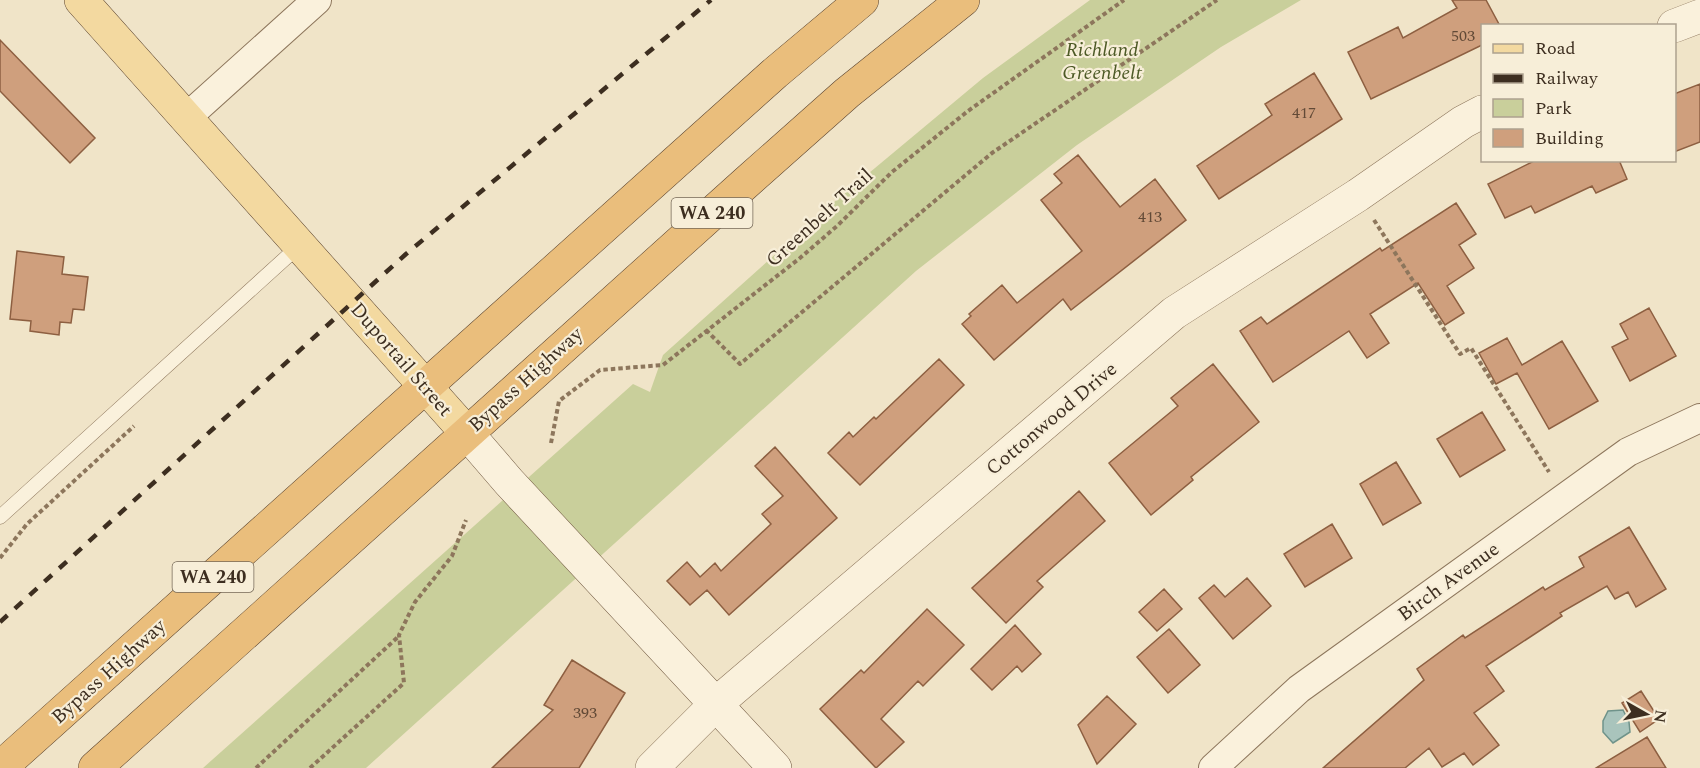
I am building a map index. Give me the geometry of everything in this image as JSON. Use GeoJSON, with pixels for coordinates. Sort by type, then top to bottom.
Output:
{"type":"FeatureCollection","features":[{"type":"Feature","properties":{"kind":"highway","name":"Bypass Highway"},"geometry":{"type":"LineString","coordinates":[[0,768],[775,73],[862,0]]}},
{"type":"Feature","properties":{"kind":"highway","name":"Bypass Highway"},"geometry":{"type":"LineString","coordinates":[[95,768],[466,432],[847,93],[963,0]]}},
{"type":"Feature","properties":{"kind":"main road","name":"Duportail Street"},"geometry":{"type":"LineString","coordinates":[[81,0],[466,432]]}},
{"type":"Feature","properties":{"kind":"street"},"geometry":{"type":"LineString","coordinates":[[186,118],[317,0]]}},
{"type":"Feature","properties":{"kind":"street"},"geometry":{"type":"LineString","coordinates":[[1676,25],[1700,16]]}},
{"type":"Feature","properties":{"kind":"street","name":"Cottonwood Drive"},"geometry":{"type":"LineString","coordinates":[[652,768],[717,703],[1174,313],[1358,195],[1462,122],[1481,112]]}},
{"type":"Feature","properties":{"kind":"street","name":"Birch Avenue"},"geometry":{"type":"LineString","coordinates":[[1213,768],[1299,689],[1619,458],[1700,418]]}},
{"type":"Feature","properties":{"kind":"street","name":"Duportail Street"},"geometry":{"type":"LineString","coordinates":[[466,432],[508,482],[717,703],[775,768]]}},
{"type":"Feature","properties":{"kind":"lane"},"geometry":{"type":"LineString","coordinates":[[0,517],[300,245]]}},
{"type":"Feature","properties":{"kind":"path","name":"Greenbelt Trail"},"geometry":{"type":"LineString","coordinates":[[551,442],[559,401],[600,370],[663,365],[800,258],[837,226],[892,172],[968,111],[1124,0]]}},
{"type":"Feature","properties":{"kind":"path"},"geometry":{"type":"LineString","coordinates":[[706,330],[740,364],[992,153],[1217,0]]}},
{"type":"Feature","properties":{"kind":"path"},"geometry":{"type":"LineString","coordinates":[[1368,212],[1460,354],[1471,348],[1549,472]]}},
{"type":"Feature","properties":{"kind":"path"},"geometry":{"type":"LineString","coordinates":[[0,558],[27,524],[139,422]]}},
{"type":"Feature","properties":{"kind":"path"},"geometry":{"type":"LineString","coordinates":[[256,768],[399,635],[415,602],[452,556],[466,520]]}},
{"type":"Feature","properties":{"kind":"path"},"geometry":{"type":"LineString","coordinates":[[310,768],[404,683],[399,635]]}},
{"type":"Feature","properties":{"kind":"green space","name":"Richland Greenbelt"},"geometry":{"type":"Polygon","coordinates":[[[1090,0],[1301,0],[1221,47],[1077,145],[916,271],[366,768],[203,768],[633,384],[650,392],[663,355],[827,208],[983,78],[1090,0]]]}},
{"type":"Feature","properties":{"kind":"water"},"geometry":{"type":"Polygon","coordinates":[[[1623,710],[1629,722],[1630,732],[1613,743],[1603,732],[1603,721],[1608,711],[1623,710]]]}},
{"type":"Feature","properties":{"kind":"building"},"geometry":{"type":"Polygon","coordinates":[[[1452,0],[1486,0],[1499,24],[1481,24],[1481,45],[1371,99],[1348,52],[1398,27],[1403,38],[1457,8],[1452,0]]]}},
{"type":"Feature","properties":{"kind":"building"},"geometry":{"type":"Polygon","coordinates":[[[0,40],[95,138],[70,163],[0,91],[0,40]]]}},
{"type":"Feature","properties":{"kind":"building"},"geometry":{"type":"Polygon","coordinates":[[[1314,73],[1342,119],[1219,199],[1197,166],[1272,115],[1265,104],[1314,73]]]}},
{"type":"Feature","properties":{"kind":"building"},"geometry":{"type":"Polygon","coordinates":[[[1700,84],[1700,142],[1676,151],[1676,93],[1700,84]]]}},
{"type":"Feature","properties":{"kind":"building"},"geometry":{"type":"Polygon","coordinates":[[[1078,155],[1120,207],[1155,179],[1186,220],[1071,310],[1063,299],[994,360],[962,324],[971,316],[969,314],[1002,285],[1017,303],[1082,251],[1041,200],[1062,183],[1054,174],[1078,155]]]}},
{"type":"Feature","properties":{"kind":"building"},"geometry":{"type":"Polygon","coordinates":[[[1532,162],[1620,162],[1627,179],[1596,193],[1592,186],[1535,213],[1531,206],[1505,218],[1488,184],[1532,162]]]}},
{"type":"Feature","properties":{"kind":"building"},"geometry":{"type":"Polygon","coordinates":[[[1456,203],[1476,234],[1459,245],[1474,268],[1447,286],[1464,313],[1445,325],[1418,283],[1370,314],[1389,343],[1367,358],[1349,331],[1273,382],[1240,331],[1261,317],[1267,324],[1380,248],[1382,251],[1456,203]]]}},
{"type":"Feature","properties":{"kind":"building"},"geometry":{"type":"Polygon","coordinates":[[[17,251],[64,257],[62,274],[88,277],[84,310],[73,309],[71,323],[60,322],[59,335],[30,331],[31,321],[10,319],[17,251]]]}},
{"type":"Feature","properties":{"kind":"building"},"geometry":{"type":"Polygon","coordinates":[[[1649,308],[1676,356],[1630,381],[1612,347],[1628,339],[1620,324],[1649,308]]]}},
{"type":"Feature","properties":{"kind":"building"},"geometry":{"type":"Polygon","coordinates":[[[1507,338],[1522,365],[1562,341],[1598,401],[1549,429],[1517,373],[1496,384],[1479,353],[1507,338]]]}},
{"type":"Feature","properties":{"kind":"building"},"geometry":{"type":"Polygon","coordinates":[[[939,359],[964,385],[860,485],[828,453],[849,432],[853,437],[874,417],[876,419],[939,359]]]}},
{"type":"Feature","properties":{"kind":"building"},"geometry":{"type":"Polygon","coordinates":[[[1213,364],[1259,422],[1191,477],[1193,480],[1151,515],[1109,463],[1178,406],[1171,398],[1213,364]]]}},
{"type":"Feature","properties":{"kind":"building"},"geometry":{"type":"Polygon","coordinates":[[[1482,412],[1505,450],[1460,477],[1437,439],[1482,412]]]}},
{"type":"Feature","properties":{"kind":"building"},"geometry":{"type":"Polygon","coordinates":[[[775,447],[837,518],[729,615],[707,590],[690,605],[667,581],[687,562],[700,577],[715,563],[721,571],[771,524],[762,514],[783,496],[755,466],[775,447]]]}},
{"type":"Feature","properties":{"kind":"building"},"geometry":{"type":"Polygon","coordinates":[[[1396,462],[1421,503],[1383,525],[1360,484],[1396,462]]]}},
{"type":"Feature","properties":{"kind":"building"},"geometry":{"type":"Polygon","coordinates":[[[1079,491],[1105,521],[1037,581],[1043,587],[1006,623],[972,588],[1079,491]]]}},
{"type":"Feature","properties":{"kind":"building"},"geometry":{"type":"Polygon","coordinates":[[[1332,524],[1352,558],[1305,587],[1284,554],[1332,524]]]}},
{"type":"Feature","properties":{"kind":"building"},"geometry":{"type":"Polygon","coordinates":[[[1629,527],[1666,589],[1636,607],[1628,592],[1615,599],[1607,586],[1560,613],[1562,616],[1486,666],[1504,691],[1474,713],[1499,745],[1473,765],[1464,753],[1442,767],[1429,748],[1405,768],[1323,768],[1424,680],[1417,669],[1463,635],[1465,638],[1543,587],[1545,590],[1584,567],[1579,557],[1629,527]]]}},
{"type":"Feature","properties":{"kind":"building"},"geometry":{"type":"Polygon","coordinates":[[[1247,578],[1271,606],[1233,639],[1199,598],[1214,585],[1225,597],[1247,578]]]}},
{"type":"Feature","properties":{"kind":"building"},"geometry":{"type":"Polygon","coordinates":[[[1164,589],[1182,609],[1157,631],[1139,612],[1164,589]]]}},
{"type":"Feature","properties":{"kind":"building"},"geometry":{"type":"Polygon","coordinates":[[[927,609],[964,645],[923,686],[918,681],[881,719],[904,742],[876,768],[820,709],[861,670],[864,673],[927,609]]]}},
{"type":"Feature","properties":{"kind":"building"},"geometry":{"type":"Polygon","coordinates":[[[1015,625],[1041,654],[1022,672],[1017,666],[992,690],[971,669],[1015,625]]]}},
{"type":"Feature","properties":{"kind":"building"},"geometry":{"type":"Polygon","coordinates":[[[1169,629],[1200,665],[1168,693],[1137,657],[1169,629]]]}},
{"type":"Feature","properties":{"kind":"building"},"geometry":{"type":"Polygon","coordinates":[[[572,660],[625,693],[579,768],[492,768],[553,710],[544,705],[572,660]]]}},
{"type":"Feature","properties":{"kind":"building"},"geometry":{"type":"Polygon","coordinates":[[[1641,691],[1659,719],[1640,732],[1622,703],[1641,691]]]}},
{"type":"Feature","properties":{"kind":"building"},"geometry":{"type":"Polygon","coordinates":[[[1107,696],[1136,724],[1097,764],[1078,725],[1107,696]]]}},
{"type":"Feature","properties":{"kind":"building"},"geometry":{"type":"Polygon","coordinates":[[[1647,737],[1666,768],[1596,768],[1647,737]]]}},
{"type":"Feature","properties":{"kind":"railway"},"geometry":{"type":"LineString","coordinates":[[0,622],[406,254],[711,0]]}}]}
